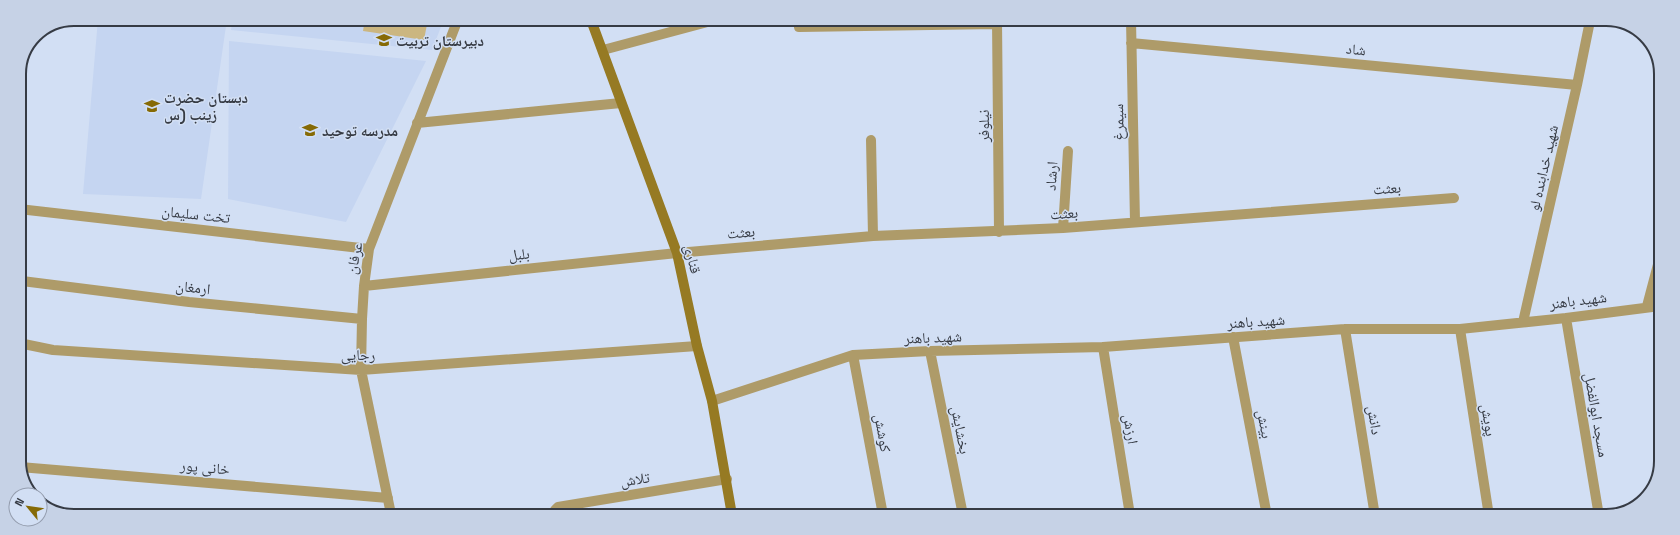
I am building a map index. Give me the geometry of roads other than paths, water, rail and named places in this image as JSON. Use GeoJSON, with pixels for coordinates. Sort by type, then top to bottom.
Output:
{"type":"FeatureCollection","features":[{"type":"Feature","properties":{"kind":"street","name":"عرفان"},"geometry":{"type":"LineString","coordinates":[[390,509],[361,370],[364,286],[369,249],[456,26]]}},
{"type":"Feature","properties":{"kind":"street","name":"قناری"},"geometry":{"type":"LineString","coordinates":[[593,26],[677,253],[697,346],[712,401],[731,509]]}},
{"type":"Feature","properties":{"kind":"street"},"geometry":{"type":"LineString","coordinates":[[603,50],[693,26]]}},
{"type":"Feature","properties":{"kind":"street","name":"نیلوفر"},"geometry":{"type":"LineString","coordinates":[[997,26],[999,232]]}},
{"type":"Feature","properties":{"kind":"street","name":"سیمرغ"},"geometry":{"type":"LineString","coordinates":[[1131,26],[1135,222]]}},
{"type":"Feature","properties":{"kind":"street","name":"شهید خدابنده لو"},"geometry":{"type":"LineString","coordinates":[[1522,322],[1577,85],[1589,26]]}},
{"type":"Feature","properties":{"kind":"street","name":"شاد"},"geometry":{"type":"LineString","coordinates":[[1131,43],[1577,85]]}},
{"type":"Feature","properties":{"kind":"street"},"geometry":{"type":"LineString","coordinates":[[417,123],[621,102]]}},
{"type":"Feature","properties":{"kind":"street"},"geometry":{"type":"LineString","coordinates":[[871,140],[873,236]]}},
{"type":"Feature","properties":{"kind":"street","name":"ارشاد"},"geometry":{"type":"LineString","coordinates":[[1063,228],[1068,151]]}},
{"type":"Feature","properties":{"kind":"street","name":"بعثت"},"geometry":{"type":"LineString","coordinates":[[677,253],[873,236],[999,232],[1063,228],[1454,198]]}},
{"type":"Feature","properties":{"kind":"street","name":"تخت سلیمان"},"geometry":{"type":"LineString","coordinates":[[26,210],[369,249]]}},
{"type":"Feature","properties":{"kind":"street","name":"بلبل"},"geometry":{"type":"LineString","coordinates":[[364,286],[677,253]]}},
{"type":"Feature","properties":{"kind":"street"},"geometry":{"type":"LineString","coordinates":[[1647,306],[1654,280]]}},
{"type":"Feature","properties":{"kind":"street","name":"ارمغان"},"geometry":{"type":"LineString","coordinates":[[26,282],[189,302],[362,319]]}},
{"type":"Feature","properties":{"kind":"street","name":"شهید باهنر"},"geometry":{"type":"LineString","coordinates":[[712,401],[853,356],[930,351],[1103,347],[1345,329],[1460,329],[1566,318],[1654,306]]}},
{"type":"Feature","properties":{"kind":"street","name":"مسجد ابوالفضل"},"geometry":{"type":"LineString","coordinates":[[1566,318],[1598,509]]}},
{"type":"Feature","properties":{"kind":"street","name":"دانش"},"geometry":{"type":"LineString","coordinates":[[1345,329],[1374,509]]}},
{"type":"Feature","properties":{"kind":"street","name":"پویش"},"geometry":{"type":"LineString","coordinates":[[1460,329],[1488,509]]}},
{"type":"Feature","properties":{"kind":"street","name":"بینش"},"geometry":{"type":"LineString","coordinates":[[1233,337],[1266,509]]}},
{"type":"Feature","properties":{"kind":"street","name":"رجایی"},"geometry":{"type":"LineString","coordinates":[[26,344],[53,350],[361,370],[697,346]]}},
{"type":"Feature","properties":{"kind":"street","name":"ارزش"},"geometry":{"type":"LineString","coordinates":[[1103,347],[1129,509]]}},
{"type":"Feature","properties":{"kind":"street","name":"بخشایش"},"geometry":{"type":"LineString","coordinates":[[930,351],[962,509]]}},
{"type":"Feature","properties":{"kind":"street","name":"کوشش"},"geometry":{"type":"LineString","coordinates":[[853,356],[882,509]]}},
{"type":"Feature","properties":{"kind":"street","name":"خانی پور"},"geometry":{"type":"LineString","coordinates":[[27,468],[388,498]]}},
{"type":"Feature","properties":{"kind":"street","name":"تلاش"},"geometry":{"type":"LineString","coordinates":[[555,509],[558,507],[727,479]]}},
{"type":"Feature","properties":{"kind":"place","name":"دبیرستان تربیت"},"geometry":{"type":"Point","coordinates":[384,40]}},
{"type":"Feature","properties":{"kind":"place","name":"دبستان حضرت زینب (س"},"geometry":{"type":"Point","coordinates":[152,106]}},
{"type":"Feature","properties":{"kind":"place","name":"مدرسه توحید"},"geometry":{"type":"Point","coordinates":[310,130]}}]}
